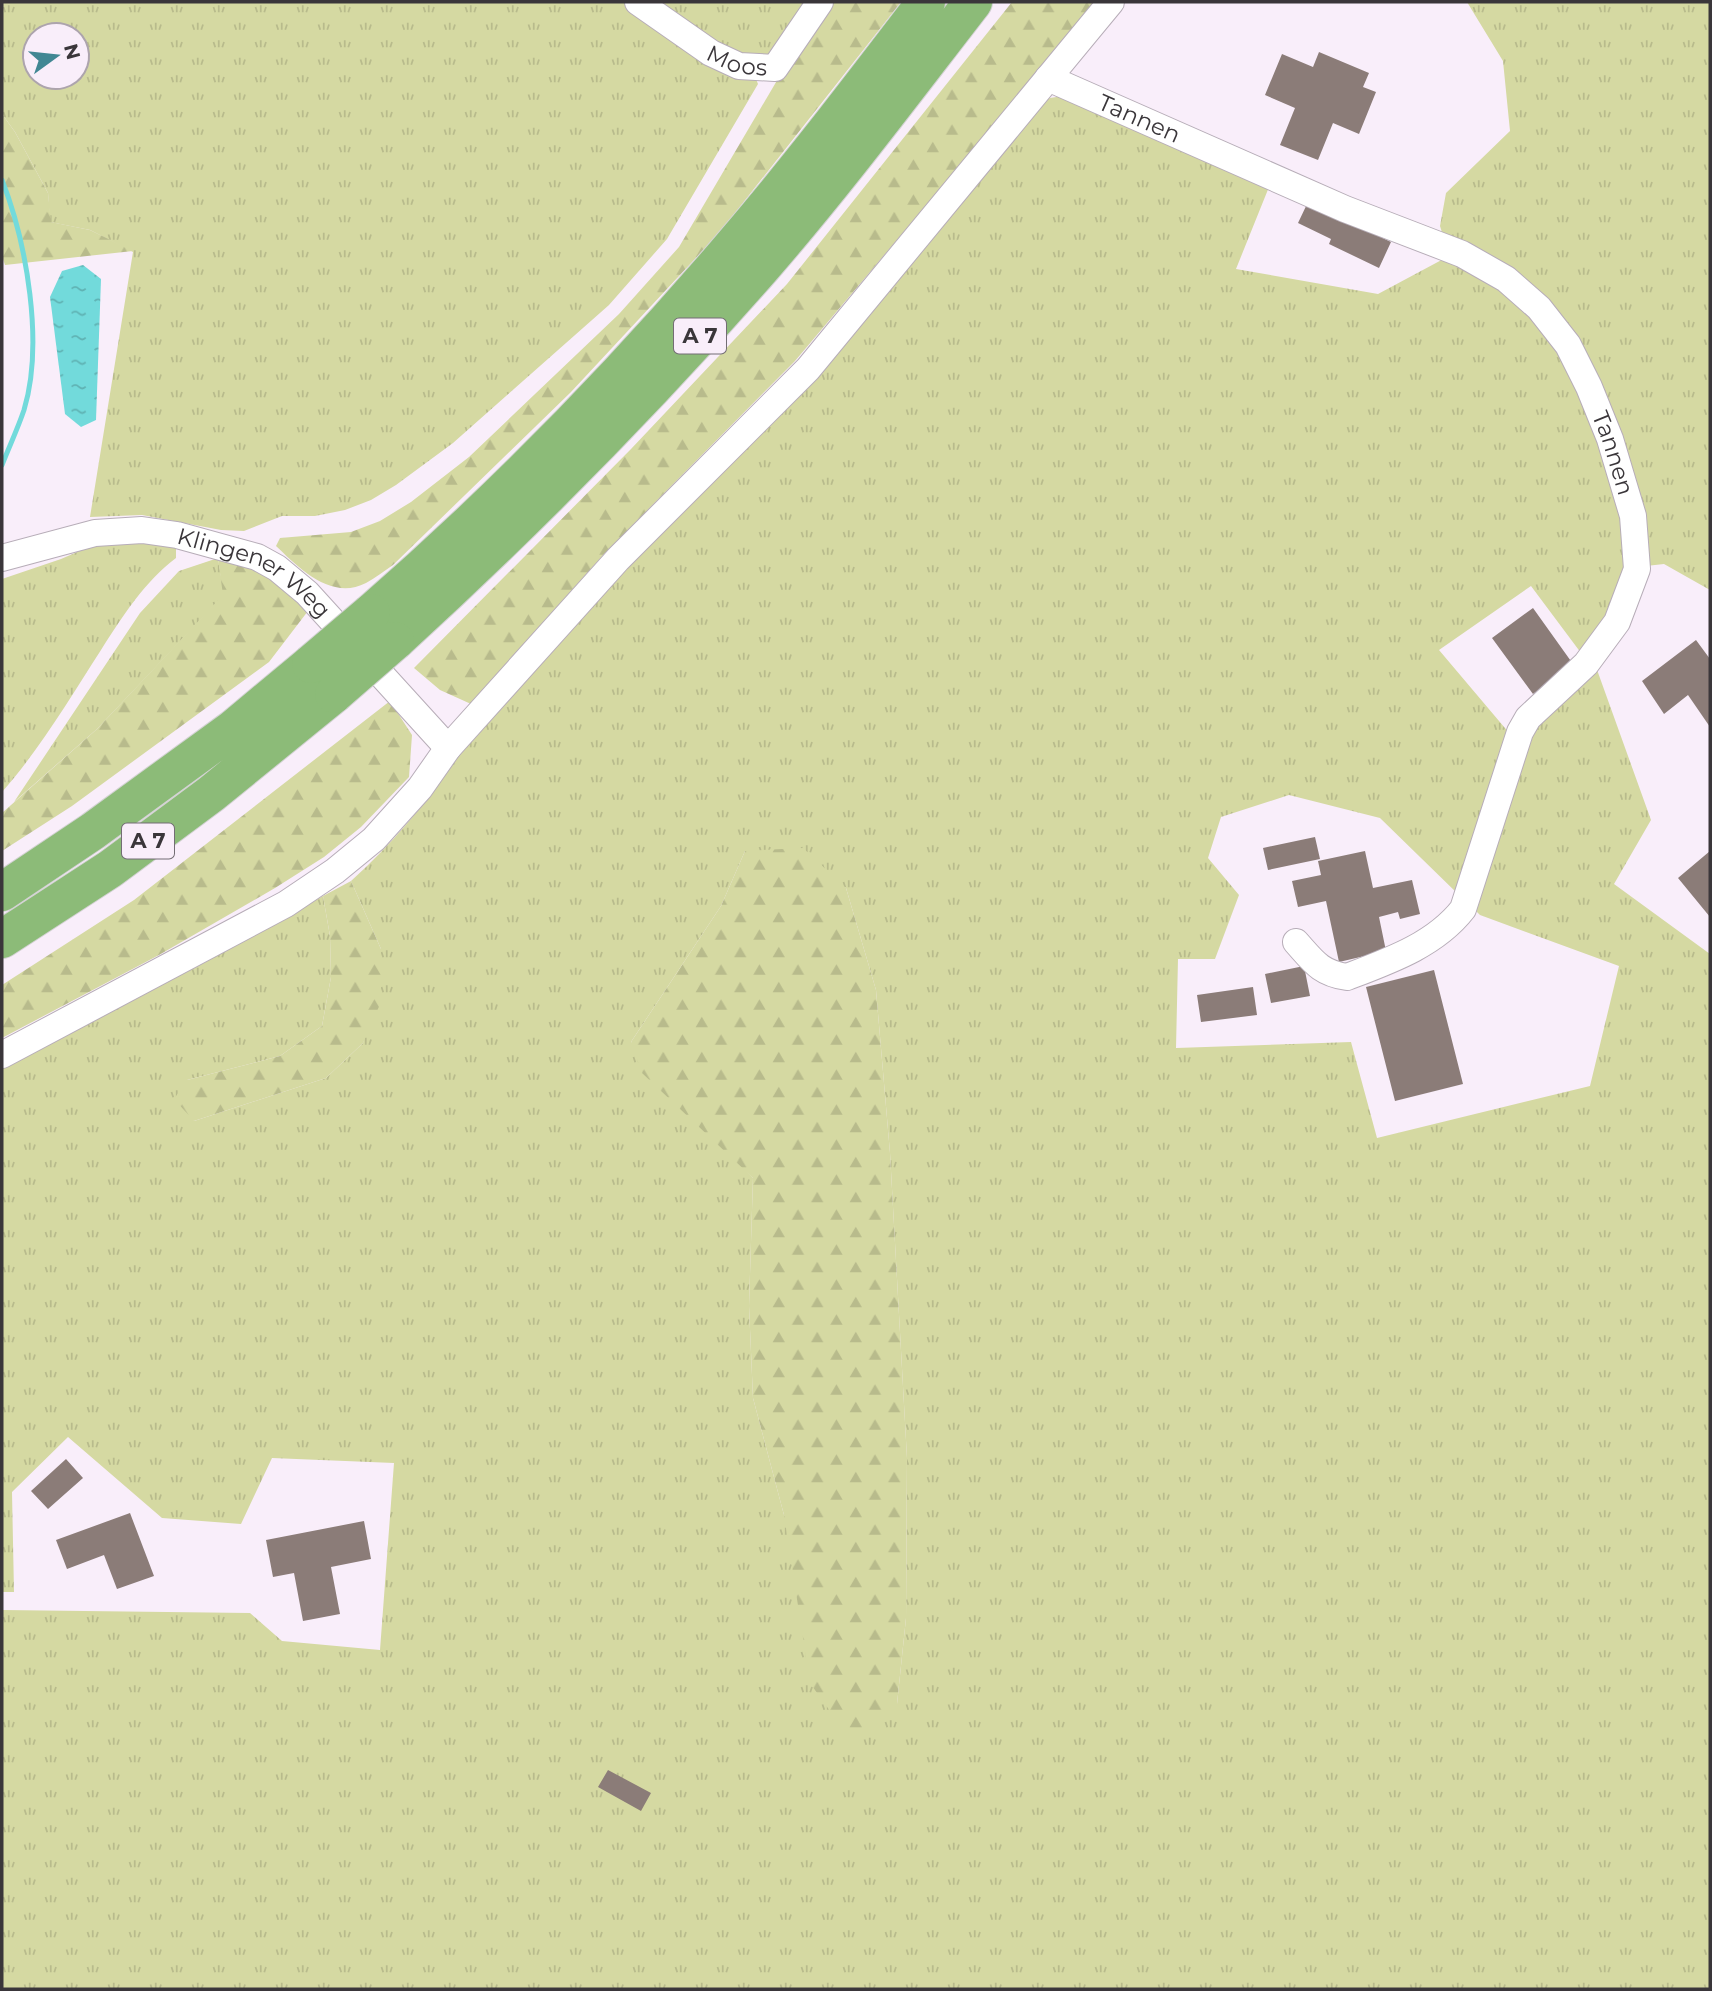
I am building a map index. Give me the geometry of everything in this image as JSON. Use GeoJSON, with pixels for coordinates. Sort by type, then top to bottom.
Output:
{"type":"FeatureCollection","features":[{"type":"Feature","properties":{"kind":"highway","name":"A 7"},"geometry":{"type":"LineString","coordinates":[[2,939],[110,869],[211,794],[334,694],[383,627],[508,489],[648,342],[736,242],[926,2]]}},
{"type":"Feature","properties":{"kind":"highway","name":"A 7"},"geometry":{"type":"LineString","coordinates":[[2,892],[93,831],[233,729],[312,664],[383,627],[475,568],[612,432],[763,266],[973,2]]}},
{"type":"Feature","properties":{"kind":"street","name":"Moos"},"geometry":{"type":"LineString","coordinates":[[638,2],[711,53],[739,66],[775,68],[820,2]]}},
{"type":"Feature","properties":{"kind":"street"},"geometry":{"type":"LineString","coordinates":[[2,1055],[296,898],[374,839],[420,788],[448,748],[618,559],[808,369],[1111,2]]}},
{"type":"Feature","properties":{"kind":"street","name":"Tannen"},"geometry":{"type":"LineString","coordinates":[[1048,78],[1345,209],[1462,254],[1506,279],[1539,307],[1568,345],[1610,439],[1633,516],[1637,569],[1617,622],[1586,664],[1528,718],[1520,732],[1463,909],[1451,924],[1426,943],[1347,977],[1321,969],[1297,942]]}},
{"type":"Feature","properties":{"kind":"street","name":"Klingener Weg"},"geometry":{"type":"LineString","coordinates":[[2,558],[95,533],[142,530],[177,535],[257,557],[277,568],[307,593],[448,748]]}},
{"type":"Feature","properties":{"kind":"green space"},"geometry":{"type":"Polygon","coordinates":[[[2,2],[626,2],[754,74],[758,84],[667,239],[609,305],[453,443],[371,500],[345,510],[315,516],[282,516],[244,531],[221,530],[142,515],[90,517],[133,252],[90,230],[50,222],[48,193],[15,132],[2,114],[2,2]]]}},
{"type":"Feature","properties":{"kind":"green space"},"geometry":{"type":"Polygon","coordinates":[[[647,2],[813,2],[777,54],[739,59],[647,2]]]}},
{"type":"Feature","properties":{"kind":"green space"},"geometry":{"type":"Polygon","coordinates":[[[830,2],[901,2],[720,232],[571,392],[393,565],[366,583],[340,588],[328,585],[305,572],[276,546],[280,538],[351,532],[380,521],[411,502],[469,457],[619,314],[679,247],[782,72],[830,2]]]}},
{"type":"Feature","properties":{"kind":"green space"},"geometry":{"type":"Polygon","coordinates":[[[1012,2],[1094,2],[1036,75],[795,361],[605,553],[471,704],[440,690],[414,668],[631,449],[787,284],[1012,2]]]}},
{"type":"Feature","properties":{"kind":"green space"},"geometry":{"type":"Polygon","coordinates":[[[1467,2],[1710,2],[1710,590],[1664,564],[1646,566],[1574,340],[1445,242],[1440,226],[1446,193],[1510,131],[1503,61],[1467,2]]]}},
{"type":"Feature","properties":{"kind":"green space"},"geometry":{"type":"Polygon","coordinates":[[[1063,96],[1269,187],[1236,269],[1378,294],[1449,256],[1501,283],[1563,348],[1626,518],[1624,568],[1607,621],[1581,653],[1531,586],[1439,650],[1510,734],[1460,896],[1380,818],[1289,795],[1221,817],[1208,858],[1239,895],[1215,959],[1178,959],[1176,1048],[1351,1042],[1377,1138],[1590,1086],[1619,966],[1480,915],[1474,909],[1535,726],[1596,667],[1651,820],[1614,884],[1710,954],[1710,1989],[2,1989],[2,1610],[250,1613],[282,1641],[380,1650],[394,1463],[272,1458],[241,1524],[162,1518],[68,1437],[12,1492],[14,1592],[2,1592],[2,1066],[170,980],[323,896],[330,936],[331,977],[322,1026],[280,1056],[187,1080],[194,1121],[326,1078],[363,1043],[381,949],[351,881],[396,837],[460,754],[1042,103],[1050,98],[1063,96]],[[745,851],[721,906],[631,1042],[753,1178],[749,1306],[753,1398],[784,1515],[897,1704],[906,1618],[907,1458],[890,1153],[876,990],[846,888],[745,851]]]}},
{"type":"Feature","properties":{"kind":"green space"},"geometry":{"type":"Polygon","coordinates":[[[2,114],[15,132],[48,193],[51,222],[90,230],[133,251],[5,265],[2,256],[2,114]]]}},
{"type":"Feature","properties":{"kind":"green space"},"geometry":{"type":"Polygon","coordinates":[[[143,537],[176,547],[176,558],[154,577],[135,600],[42,741],[2,792],[2,579],[98,543],[143,537]]]}},
{"type":"Feature","properties":{"kind":"green space"},"geometry":{"type":"Polygon","coordinates":[[[218,558],[224,595],[97,729],[14,802],[140,613],[179,571],[218,558]]]}},
{"type":"Feature","properties":{"kind":"green space"},"geometry":{"type":"Polygon","coordinates":[[[218,558],[264,573],[308,611],[269,662],[72,806],[2,851],[2,813],[97,729],[223,595],[218,558]]]}},
{"type":"Feature","properties":{"kind":"green space"},"geometry":{"type":"Polygon","coordinates":[[[390,701],[412,735],[409,777],[361,827],[324,857],[275,888],[159,955],[2,1038],[2,985],[134,900],[390,701]]]}},
{"type":"Feature","properties":{"kind":"green space"},"geometry":{"type":"Polygon","coordinates":[[[803,848],[846,888],[876,990],[890,1153],[907,1458],[906,1618],[897,1704],[878,1728],[845,1732],[810,1683],[784,1515],[753,1398],[749,1306],[753,1178],[642,1073],[631,1042],[721,906],[745,851],[803,848]]]}},
{"type":"Feature","properties":{"kind":"green space"},"geometry":{"type":"Polygon","coordinates":[[[351,881],[381,949],[381,1002],[363,1043],[326,1078],[194,1121],[174,1099],[187,1080],[280,1056],[322,1026],[331,977],[330,936],[323,896],[351,881]]]}},
{"type":"Feature","properties":{"kind":"water"},"geometry":{"type":"Polygon","coordinates":[[[83,265],[101,279],[96,420],[81,427],[65,414],[50,297],[62,271],[83,265]]]}},
{"type":"Feature","properties":{"kind":"building"},"geometry":{"type":"Polygon","coordinates":[[[1319,52],[1369,73],[1363,87],[1376,92],[1359,134],[1333,123],[1318,160],[1280,145],[1295,108],[1265,95],[1282,54],[1313,67],[1319,52]]]}},
{"type":"Feature","properties":{"kind":"building"},"geometry":{"type":"Polygon","coordinates":[[[1308,202],[1391,242],[1379,268],[1329,244],[1331,239],[1298,223],[1308,202]]]}},
{"type":"Feature","properties":{"kind":"building"},"geometry":{"type":"Polygon","coordinates":[[[1533,608],[1573,664],[1533,694],[1492,638],[1533,608]]]}},
{"type":"Feature","properties":{"kind":"building"},"geometry":{"type":"Polygon","coordinates":[[[1696,640],[1710,659],[1710,727],[1688,695],[1664,714],[1642,681],[1696,640]]]}},
{"type":"Feature","properties":{"kind":"building"},"geometry":{"type":"Polygon","coordinates":[[[1315,837],[1320,859],[1268,870],[1263,848],[1315,837]]]}},
{"type":"Feature","properties":{"kind":"building"},"geometry":{"type":"Polygon","coordinates":[[[1365,851],[1373,888],[1412,880],[1420,914],[1400,919],[1398,912],[1379,917],[1386,951],[1339,962],[1326,901],[1298,907],[1292,881],[1321,875],[1318,861],[1365,851]]]}},
{"type":"Feature","properties":{"kind":"building"},"geometry":{"type":"Polygon","coordinates":[[[1710,851],[1710,917],[1678,878],[1710,851]]]}},
{"type":"Feature","properties":{"kind":"building"},"geometry":{"type":"Polygon","coordinates":[[[1304,966],[1310,996],[1271,1003],[1265,974],[1304,966]]]}},
{"type":"Feature","properties":{"kind":"building"},"geometry":{"type":"Polygon","coordinates":[[[1434,970],[1463,1084],[1395,1101],[1366,987],[1434,970]]]}},
{"type":"Feature","properties":{"kind":"building"},"geometry":{"type":"Polygon","coordinates":[[[1253,987],[1257,1015],[1201,1022],[1197,995],[1253,987]]]}},
{"type":"Feature","properties":{"kind":"building"},"geometry":{"type":"Polygon","coordinates":[[[66,1459],[83,1478],[48,1509],[31,1491],[66,1459]]]}},
{"type":"Feature","properties":{"kind":"building"},"geometry":{"type":"Polygon","coordinates":[[[130,1513],[154,1576],[117,1589],[104,1555],[67,1569],[56,1540],[130,1513]]]}},
{"type":"Feature","properties":{"kind":"building"},"geometry":{"type":"Polygon","coordinates":[[[364,1521],[371,1559],[331,1567],[340,1614],[303,1621],[294,1573],[273,1577],[266,1540],[364,1521]]]}},
{"type":"Feature","properties":{"kind":"building"},"geometry":{"type":"Polygon","coordinates":[[[608,1770],[651,1793],[641,1811],[598,1787],[608,1770]]]}},
{"type":"Feature","properties":{"kind":"waterway"},"geometry":{"type":"LineString","coordinates":[[2,180],[25,263],[30,294],[33,355],[24,410],[2,465]]}}]}
